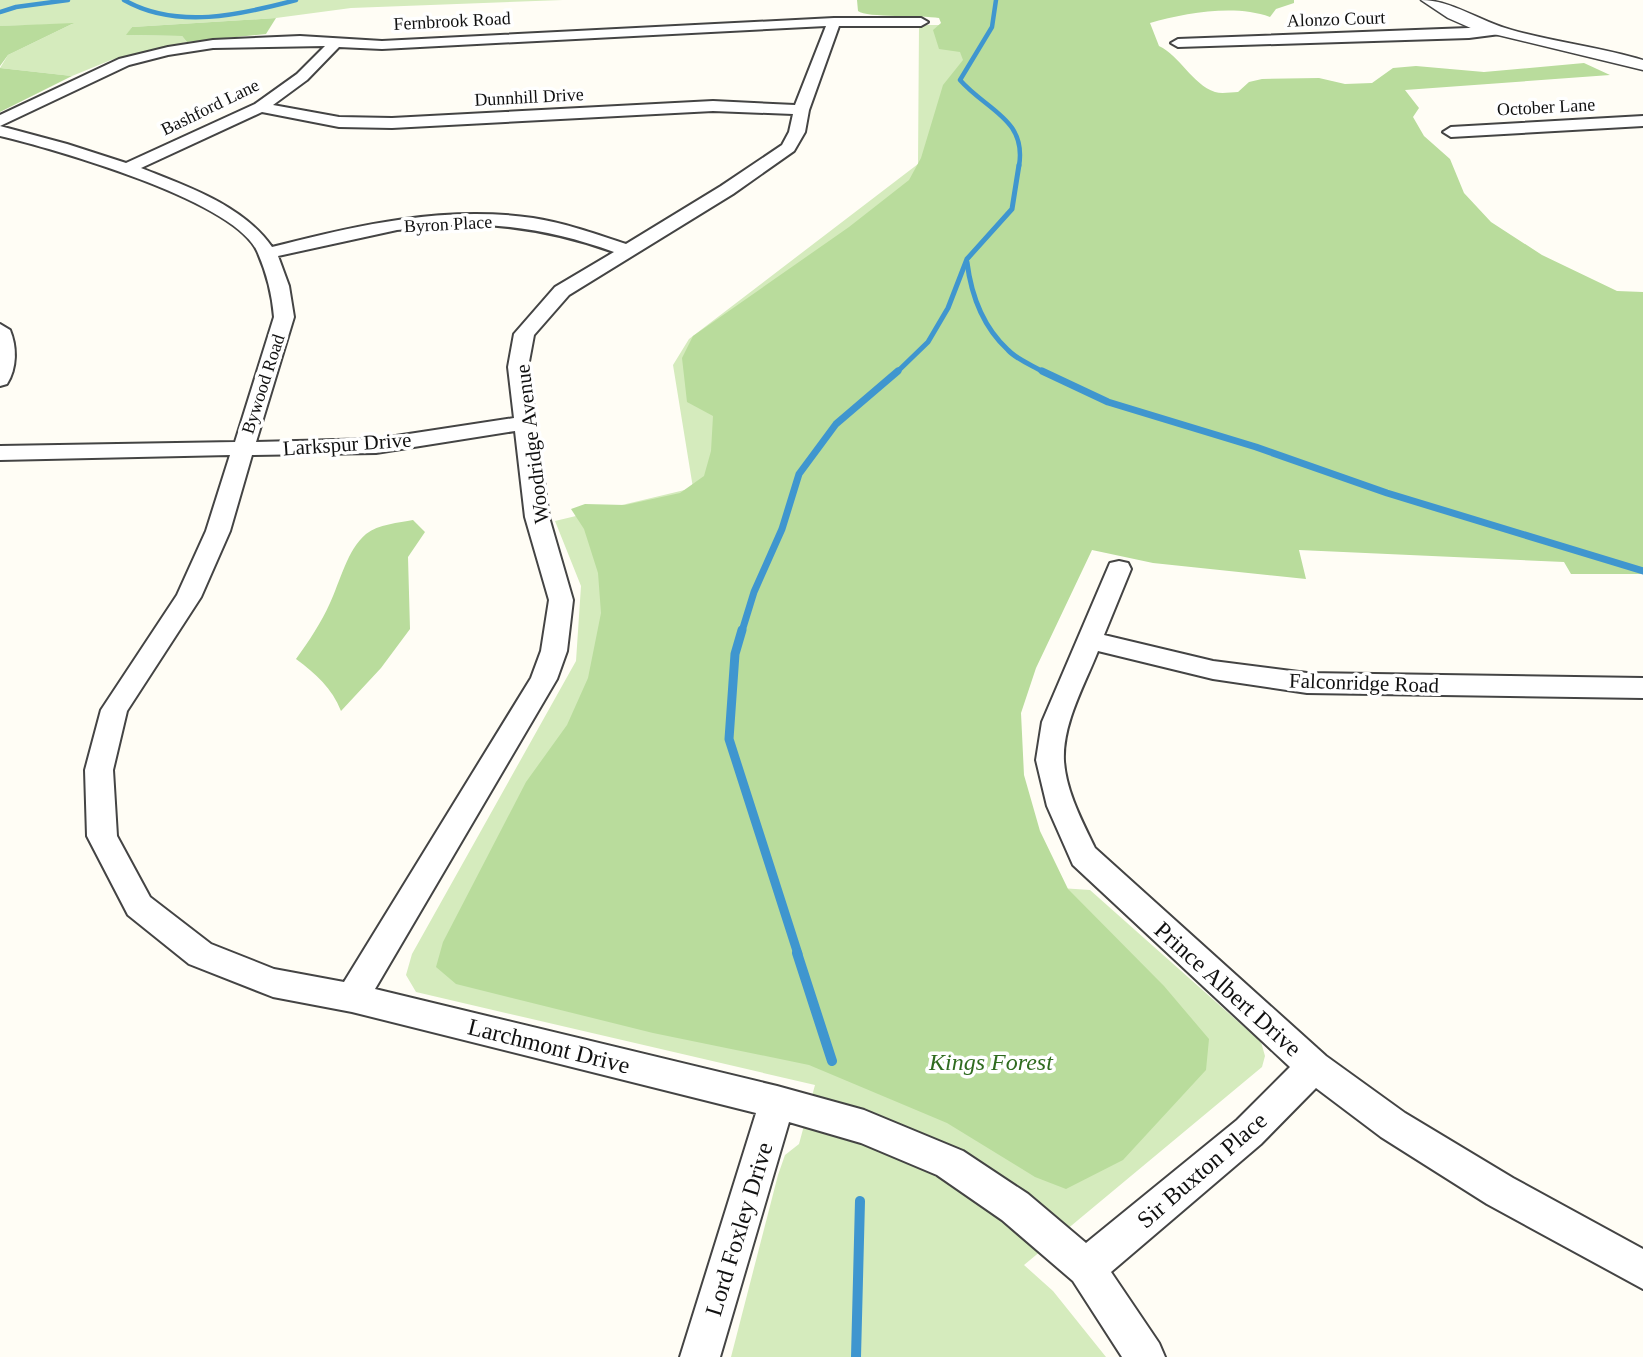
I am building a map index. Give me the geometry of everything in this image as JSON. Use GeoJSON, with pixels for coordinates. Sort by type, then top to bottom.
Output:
{"type":"FeatureCollection","features":[{"type":"Feature","properties":{"kind":"street"},"geometry":{"type":"LineString","coordinates":[[1429,0],[1458,16],[1495,31],[1643,65]]}},
{"type":"Feature","properties":{"kind":"street","name":"Fernbrook Road"},"geometry":{"type":"LineString","coordinates":[[0,121],[124,62],[168,51],[263,40],[382,44],[834,22],[921,22]]}},
{"type":"Feature","properties":{"kind":"street","name":"Woodridge Avenue"},"geometry":{"type":"LineString","coordinates":[[352,998],[544,679],[554,651],[561,600],[537,517],[518,367],[524,334],[562,291],[727,190],[788,148],[797,132],[801,110],[834,22]]}},
{"type":"Feature","properties":{"kind":"street","name":"Alonzo Court"},"geometry":{"type":"LineString","coordinates":[[1178,43],[1495,31]]}},
{"type":"Feature","properties":{"kind":"street","name":"Bashford Lane"},"geometry":{"type":"LineString","coordinates":[[125,169],[260,107],[302,78],[336,42]]}},
{"type":"Feature","properties":{"kind":"street","name":"Dunnhill Drive"},"geometry":{"type":"LineString","coordinates":[[260,107],[339,122],[392,123],[713,106],[801,110]]}},
{"type":"Feature","properties":{"kind":"street","name":"October Lane"},"geometry":{"type":"LineString","coordinates":[[1451,132],[1643,121]]}},
{"type":"Feature","properties":{"kind":"street","name":"Bywood Road"},"geometry":{"type":"LineString","coordinates":[[0,131],[125,169],[174,188],[238,221],[258,240],[280,281],[284,317],[218,531],[189,597],[141,668]]}},
{"type":"Feature","properties":{"kind":"street","name":"Byron Place"},"geometry":{"type":"LineString","coordinates":[[266,254],[376,228],[453,221],[529,223],[567,230],[629,251]]}},
{"type":"Feature","properties":{"kind":"street"},"geometry":{"type":"LineString","coordinates":[[0,330],[4,339],[4,369],[0,380]]}},
{"type":"Feature","properties":{"kind":"street","name":"Larkspur Drive"},"geometry":{"type":"LineString","coordinates":[[0,453],[376,446],[525,424]]}},
{"type":"Feature","properties":{"kind":"street","name":"Prince Albert Drive"},"geometry":{"type":"LineString","coordinates":[[1119,569],[1056,722],[1050,760],[1061,806],[1084,856],[1314,1067],[1394,1125],[1500,1191],[1643,1270]]}},
{"type":"Feature","properties":{"kind":"street","name":"Falconridge Road"},"geometry":{"type":"LineString","coordinates":[[1089,640],[1164,660],[1293,681],[1640,694]]}},
{"type":"Feature","properties":{"kind":"street","name":"Larchmont Drive"},"geometry":{"type":"LineString","coordinates":[[141,668],[114,710],[99,770],[102,836],[139,906],[200,954],[273,983],[352,998],[778,1102],[864,1128],[950,1163],[1015,1207],[1086,1268],[1144,1357]]}},
{"type":"Feature","properties":{"kind":"street","name":"Sir Buxton Place"},"geometry":{"type":"LineString","coordinates":[[1086,1268],[1249,1132],[1314,1067]]}},
{"type":"Feature","properties":{"kind":"street","name":"Lord Foxley Drive"},"geometry":{"type":"LineString","coordinates":[[700,1357],[778,1102]]}},
{"type":"Feature","properties":{"kind":"green space"},"geometry":{"type":"Polygon","coordinates":[[[0,0],[563,0],[351,8],[276,18],[132,27],[127,35],[182,36],[187,42],[111,60],[72,76],[0,68],[8,55],[72,24],[0,26],[0,0]]]}},
{"type":"Feature","properties":{"kind":"green space"},"geometry":{"type":"Polygon","coordinates":[[[857,0],[1294,0],[1294,3],[1276,9],[1270,17],[1241,11],[1210,11],[1150,23],[1159,46],[1200,83],[1218,93],[1238,92],[1249,82],[1262,79],[1319,78],[1345,84],[1372,83],[1393,68],[1416,66],[1484,72],[1584,63],[1610,75],[1405,90],[1419,108],[1413,117],[1424,136],[1450,159],[1464,193],[1491,222],[1542,255],[1617,291],[1643,292],[1643,574],[1571,574],[1564,562],[1299,550],[1306,579],[1153,563],[1092,550],[1036,668],[1021,713],[1024,775],[1040,831],[1068,889],[1164,986],[1209,1039],[1206,1070],[1123,1160],[1066,1189],[1035,1177],[947,1123],[809,1065],[653,1033],[456,984],[436,967],[443,942],[526,782],[567,725],[588,678],[601,613],[598,573],[584,529],[571,509],[585,504],[625,505],[680,493],[704,476],[711,451],[713,416],[687,402],[682,358],[693,336],[849,227],[909,180],[921,158],[943,85],[963,60],[960,52],[939,49],[933,30],[941,23],[939,18],[863,13],[858,11],[857,0]]]}},
{"type":"Feature","properties":{"kind":"green space"},"geometry":{"type":"Polygon","coordinates":[[[276,18],[266,34],[187,42],[182,36],[126,35],[132,27],[276,18]]]}},
{"type":"Feature","properties":{"kind":"green space"},"geometry":{"type":"Polygon","coordinates":[[[74,23],[8,55],[0,66],[0,26],[74,23]]]}},
{"type":"Feature","properties":{"kind":"green space","name":"Kings Forest"},"geometry":{"type":"Polygon","coordinates":[[[919,25],[960,25],[1012,209],[770,868],[1090,890],[1261,1042],[1265,1056],[1262,1067],[1024,1265],[1053,1291],[1106,1357],[731,1357],[778,1175],[785,1155],[799,1144],[815,1085],[416,992],[406,975],[412,954],[576,661],[581,586],[555,521],[693,488],[673,365],[689,339],[918,164],[919,25]]]}},
{"type":"Feature","properties":{"kind":"green space"},"geometry":{"type":"Polygon","coordinates":[[[0,68],[72,76],[0,112],[0,68]]]}},
{"type":"Feature","properties":{"kind":"green space"},"geometry":{"type":"Polygon","coordinates":[[[413,520],[425,532],[408,557],[410,629],[381,668],[341,711],[323,682],[296,659],[323,618],[349,557],[359,541],[376,528],[413,520]]]}},
{"type":"Feature","properties":{"kind":"waterway"},"geometry":{"type":"LineString","coordinates":[[0,12],[16,7],[68,0]]}},
{"type":"Feature","properties":{"kind":"waterway"},"geometry":{"type":"LineString","coordinates":[[124,0],[165,15],[187,17],[231,15],[296,0]]}},
{"type":"Feature","properties":{"kind":"waterway"},"geometry":{"type":"LineString","coordinates":[[996,0],[992,27],[960,80],[1011,126],[1020,150],[1019,166]]}},
{"type":"Feature","properties":{"kind":"waterway"},"geometry":{"type":"LineString","coordinates":[[896,373],[928,342],[948,308],[967,259],[1012,209],[1019,165]]}},
{"type":"Feature","properties":{"kind":"waterway"},"geometry":{"type":"LineString","coordinates":[[967,262],[975,298],[999,341],[1012,354],[1045,373]]}},
{"type":"Feature","properties":{"kind":"waterway"},"geometry":{"type":"LineString","coordinates":[[742,631],[754,592],[782,529],[799,474],[836,424],[898,371]]}},
{"type":"Feature","properties":{"kind":"waterway"},"geometry":{"type":"LineString","coordinates":[[1042,371],[1108,402],[1256,447],[1387,493],[1643,571]]}},
{"type":"Feature","properties":{"kind":"waterway"},"geometry":{"type":"LineString","coordinates":[[742,630],[735,654],[729,739],[798,954]]}},
{"type":"Feature","properties":{"kind":"waterway"},"geometry":{"type":"LineString","coordinates":[[797,953],[832,1061]]}},
{"type":"Feature","properties":{"kind":"waterway"},"geometry":{"type":"LineString","coordinates":[[856,1357],[860,1201]]}}]}
